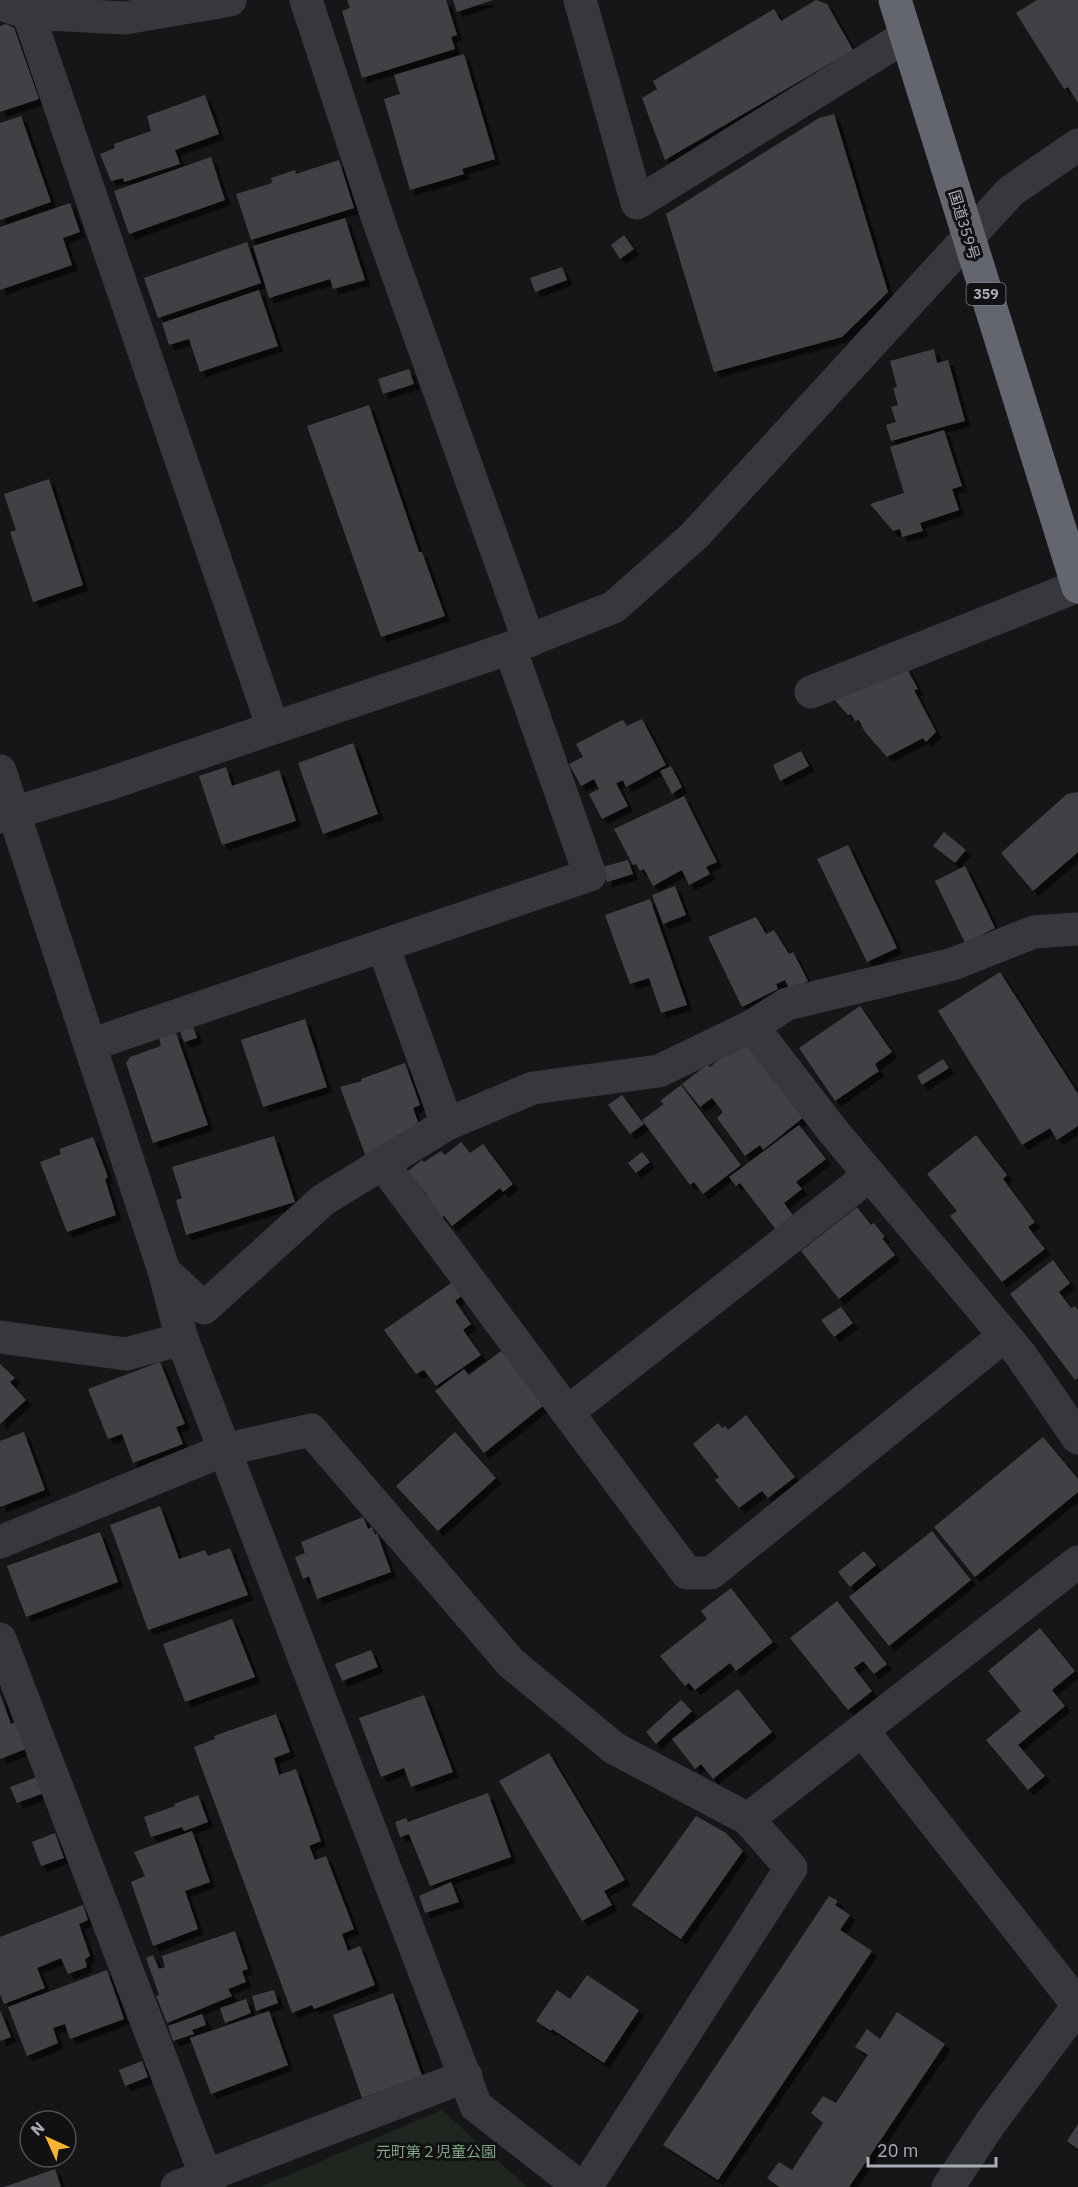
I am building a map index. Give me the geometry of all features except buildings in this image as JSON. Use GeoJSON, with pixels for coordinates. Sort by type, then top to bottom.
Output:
{"type":"FeatureCollection","features":[{"type":"Feature","properties":{"kind":"highway","name":"国道359号"},"geometry":{"type":"LineString","coordinates":[[895,0],[1078,586]]}},
{"type":"Feature","properties":{"kind":"street"},"geometry":{"type":"LineString","coordinates":[[230,0],[125,18],[14,8],[273,728]]}},
{"type":"Feature","properties":{"kind":"street"},"geometry":{"type":"LineString","coordinates":[[90,1045],[590,875],[519,644],[306,0]]}},
{"type":"Feature","properties":{"kind":"street"},"geometry":{"type":"LineString","coordinates":[[580,0],[637,202],[906,36]]}},
{"type":"Feature","properties":{"kind":"street"},"geometry":{"type":"LineString","coordinates":[[7,814],[105,785],[273,728],[519,644],[614,607],[694,536],[1011,191],[1078,145]]}},
{"type":"Feature","properties":{"kind":"street"},"geometry":{"type":"LineString","coordinates":[[811,692],[1078,586]]}},
{"type":"Feature","properties":{"kind":"street"},"geometry":{"type":"LineString","coordinates":[[0,771],[7,814],[90,1045],[164,1271],[182,1339],[476,2106],[579,2187]]}},
{"type":"Feature","properties":{"kind":"street"},"geometry":{"type":"LineString","coordinates":[[164,1271],[204,1308],[323,1200],[447,1124],[533,1088],[659,1071],[752,1026],[788,1004],[953,964],[1034,932],[1078,929]]}},
{"type":"Feature","properties":{"kind":"street"},"geometry":{"type":"LineString","coordinates":[[383,946],[447,1124]]}},
{"type":"Feature","properties":{"kind":"street"},"geometry":{"type":"LineString","coordinates":[[752,1026],[870,1175],[1073,1419]]}},
{"type":"Feature","properties":{"kind":"street"},"geometry":{"type":"LineString","coordinates":[[382,1163],[687,1573],[711,1573],[1004,1335]]}},
{"type":"Feature","properties":{"kind":"street"},"geometry":{"type":"LineString","coordinates":[[568,1412],[870,1175]]}},
{"type":"Feature","properties":{"kind":"street"},"geometry":{"type":"LineString","coordinates":[[0,1337],[126,1354],[182,1339]]}},
{"type":"Feature","properties":{"kind":"street"},"geometry":{"type":"LineString","coordinates":[[0,1542],[224,1450],[311,1430],[511,1663],[614,1748],[748,1819],[791,1868],[586,2187]]}},
{"type":"Feature","properties":{"kind":"street"},"geometry":{"type":"LineString","coordinates":[[748,1819],[1078,1562]]}},
{"type":"Feature","properties":{"kind":"street"},"geometry":{"type":"LineString","coordinates":[[0,1639],[197,2183],[466,2076]]}},
{"type":"Feature","properties":{"kind":"street"},"geometry":{"type":"LineString","coordinates":[[862,1730],[1078,2006],[991,2122],[948,2187]]}},
{"type":"Feature","properties":{"kind":"green space","name":"元町第２児童公園"},"geometry":{"type":"Polygon","coordinates":[[[442,2110],[527,2187],[260,2187],[442,2110]]]}}]}
